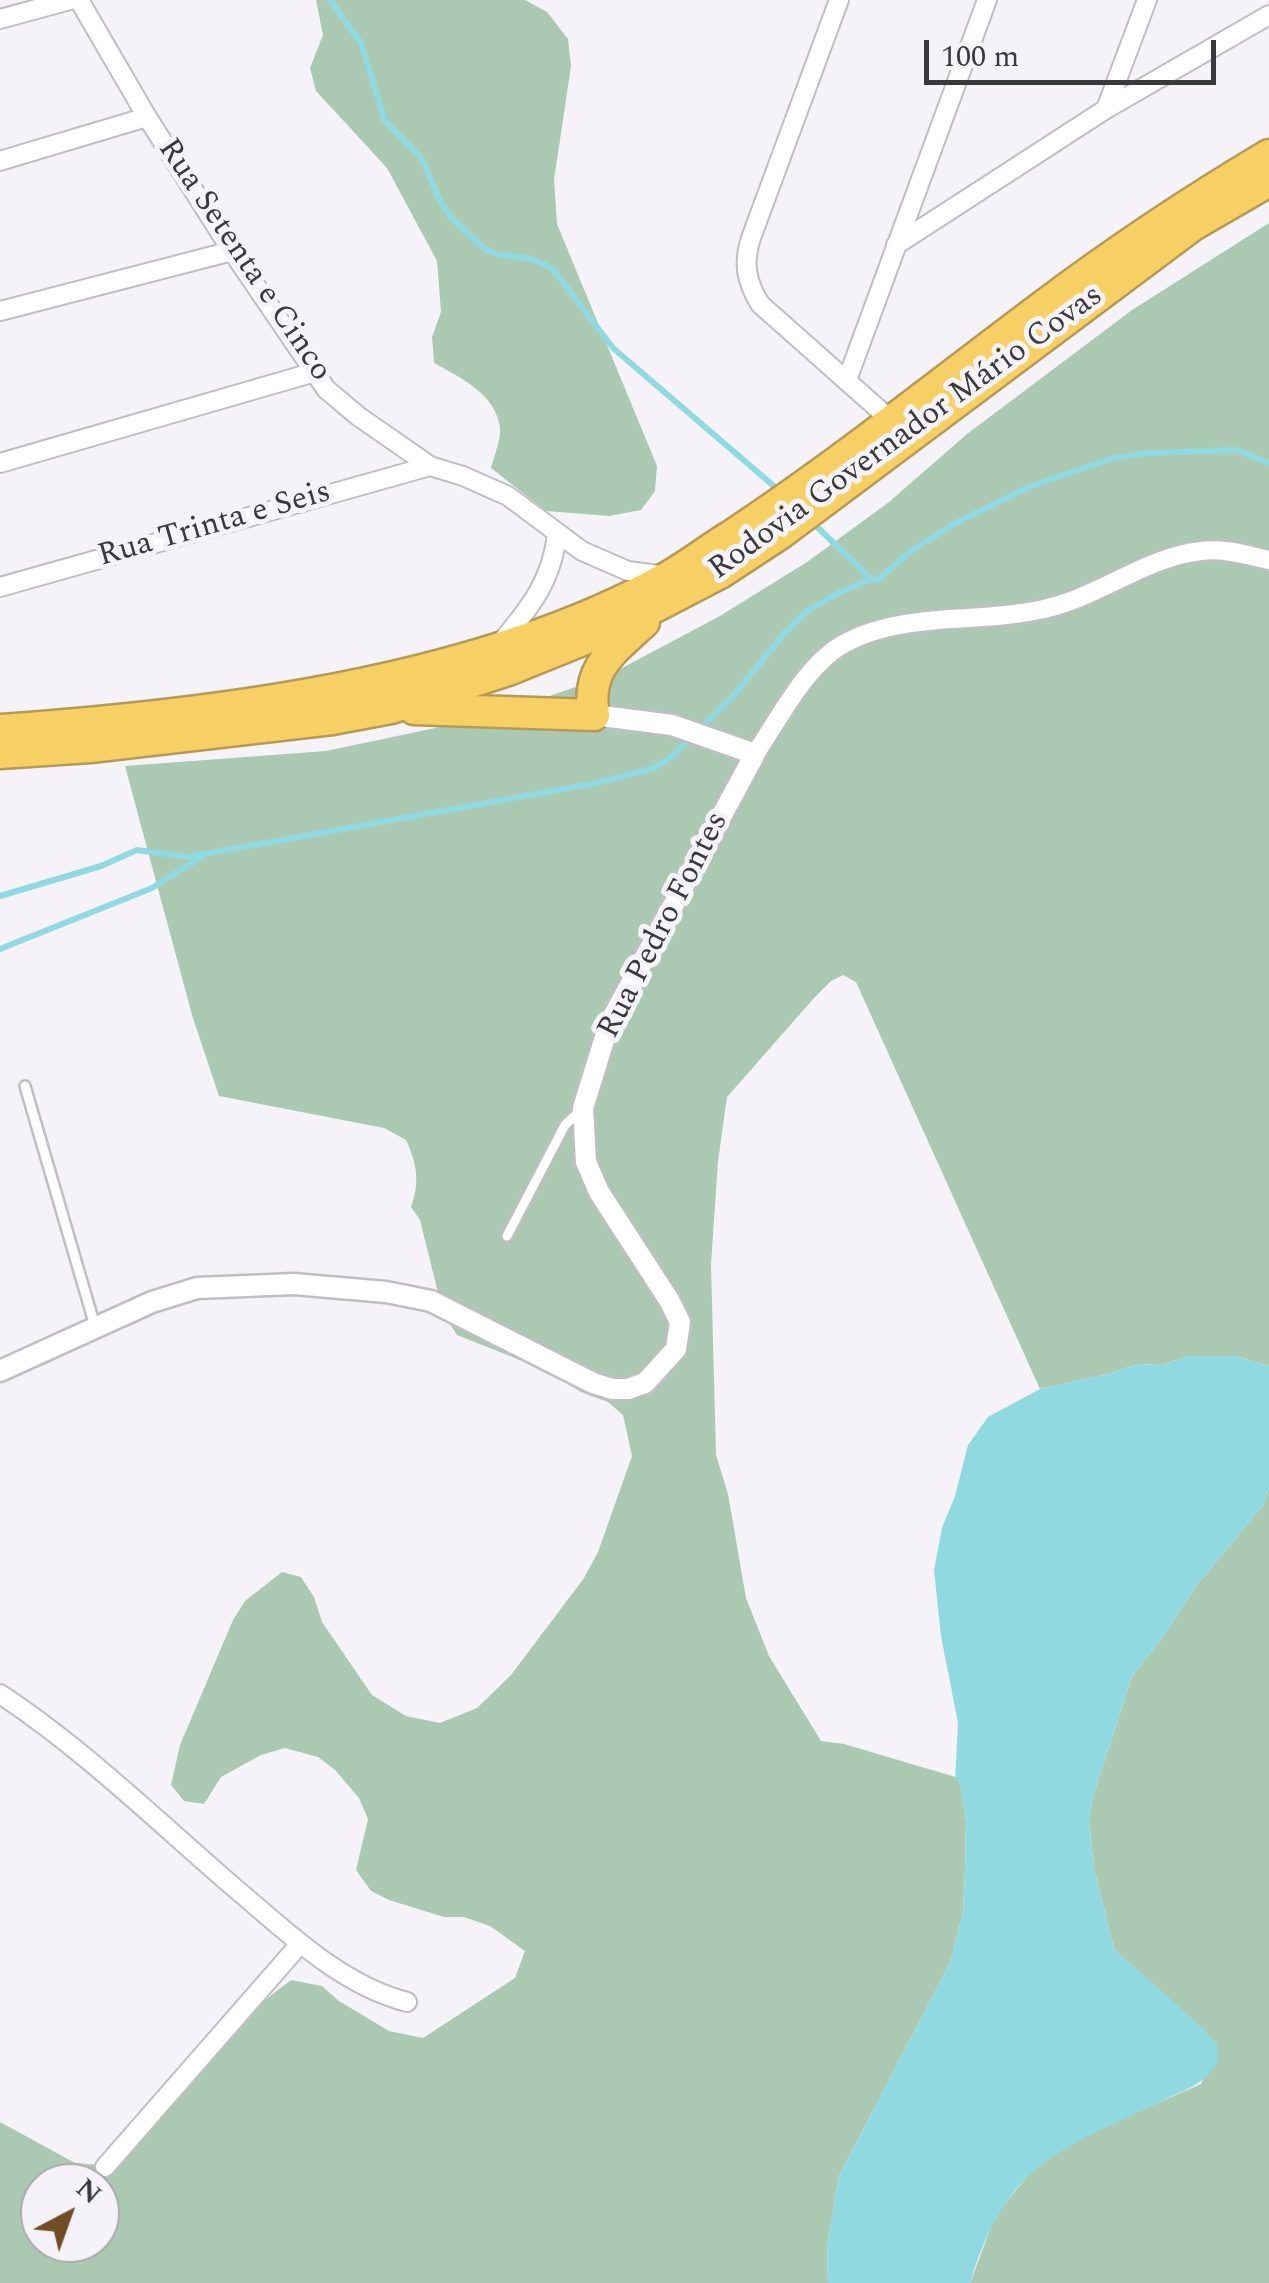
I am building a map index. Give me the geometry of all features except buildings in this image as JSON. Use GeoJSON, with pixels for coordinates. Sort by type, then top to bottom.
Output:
{"type":"FeatureCollection","features":[{"type":"Feature","properties":{"kind":"highway","name":"Rodovia Governador Mário Covas"},"geometry":{"type":"LineString","coordinates":[[0,753],[146,741],[332,719],[391,708],[508,670],[622,624],[1154,225],[1269,156]]}},
{"type":"Feature","properties":{"kind":"highway","name":"Rodovia Governador Mário Covas"},"geometry":{"type":"LineString","coordinates":[[0,730],[240,705],[452,662],[720,573],[1192,226],[1269,182]]}},
{"type":"Feature","properties":{"kind":"highway"},"geometry":{"type":"LineString","coordinates":[[391,708],[594,715],[590,695],[594,676],[665,590]]}},
{"type":"Feature","properties":{"kind":"street"},"geometry":{"type":"LineString","coordinates":[[0,18],[70,0]]}},
{"type":"Feature","properties":{"kind":"street","name":"Rua Setenta e Cinco"},"geometry":{"type":"LineString","coordinates":[[79,0],[146,117],[232,251],[315,372],[342,403],[430,466],[499,492],[604,562],[665,590]]}},
{"type":"Feature","properties":{"kind":"street"},"geometry":{"type":"LineString","coordinates":[[839,0],[751,238],[746,270],[750,288],[760,304],[893,422]]}},
{"type":"Feature","properties":{"kind":"street"},"geometry":{"type":"LineString","coordinates":[[847,380],[987,0]]}},
{"type":"Feature","properties":{"kind":"street"},"geometry":{"type":"LineString","coordinates":[[1106,109],[1147,0]]}},
{"type":"Feature","properties":{"kind":"street"},"geometry":{"type":"LineString","coordinates":[[896,246],[1106,109],[1269,15]]}},
{"type":"Feature","properties":{"kind":"street"},"geometry":{"type":"LineString","coordinates":[[0,160],[146,117]]}},
{"type":"Feature","properties":{"kind":"street"},"geometry":{"type":"LineString","coordinates":[[0,311],[232,251]]}},
{"type":"Feature","properties":{"kind":"street"},"geometry":{"type":"LineString","coordinates":[[0,463],[315,372]]}},
{"type":"Feature","properties":{"kind":"street","name":"Rua Trinta e Seis"},"geometry":{"type":"LineString","coordinates":[[0,587],[430,466]]}},
{"type":"Feature","properties":{"kind":"street"},"geometry":{"type":"LineString","coordinates":[[497,647],[542,588],[554,564],[558,534]]}},
{"type":"Feature","properties":{"kind":"street","name":"Rua Pedro Fontes"},"geometry":{"type":"LineString","coordinates":[[0,1371],[95,1326],[197,1288],[294,1284],[386,1292],[430,1302],[593,1383],[628,1389],[645,1383],[676,1349],[680,1322],[600,1192],[586,1162],[583,1108],[609,1024],[755,754],[810,675],[846,642],[908,624],[1006,616],[1051,607],[1155,564],[1198,551],[1222,550],[1269,560]]}},
{"type":"Feature","properties":{"kind":"street"},"geometry":{"type":"LineString","coordinates":[[594,715],[672,725],[755,754]]}},
{"type":"Feature","properties":{"kind":"street"},"geometry":{"type":"LineString","coordinates":[[0,1694],[62,1740],[300,1944],[388,1997],[407,2002]]}},
{"type":"Feature","properties":{"kind":"street"},"geometry":{"type":"LineString","coordinates":[[108,2163],[300,1944]]}},
{"type":"Feature","properties":{"kind":"lane"},"geometry":{"type":"LineString","coordinates":[[25,1086],[95,1326]]}},
{"type":"Feature","properties":{"kind":"lane"},"geometry":{"type":"LineString","coordinates":[[508,1236],[565,1125],[583,1108]]}},
{"type":"Feature","properties":{"kind":"green space"},"geometry":{"type":"Polygon","coordinates":[[[316,0],[525,0],[547,12],[568,39],[571,66],[554,180],[557,224],[657,466],[655,491],[641,510],[609,516],[546,511],[491,468],[500,433],[492,406],[476,388],[434,363],[432,337],[441,312],[437,261],[387,168],[316,91],[310,68],[323,35],[316,0]]]}},
{"type":"Feature","properties":{"kind":"green space"},"geometry":{"type":"Polygon","coordinates":[[[1269,223],[1269,1366],[1235,1356],[1188,1356],[1162,1365],[1138,1364],[1040,1389],[856,982],[843,975],[815,997],[727,1097],[711,1264],[716,1455],[728,1494],[746,1598],[769,1656],[821,1741],[844,1744],[959,1778],[966,1821],[963,1912],[950,1963],[839,2176],[827,2244],[828,2283],[0,2283],[0,2122],[75,2163],[20,2163],[20,2263],[120,2263],[120,2163],[103,2163],[216,2045],[291,1980],[322,1986],[389,2031],[423,2038],[515,1978],[525,1951],[490,1926],[464,1917],[444,1917],[371,1891],[356,1870],[368,1819],[359,1798],[318,1757],[285,1748],[261,1755],[221,1777],[204,1804],[184,1801],[171,1785],[180,1745],[233,1620],[245,1601],[282,1572],[301,1577],[314,1597],[322,1622],[372,1695],[406,1716],[440,1723],[477,1708],[511,1675],[584,1578],[598,1552],[632,1456],[623,1415],[608,1402],[581,1392],[545,1370],[457,1335],[443,1313],[420,1220],[411,1207],[416,1173],[406,1140],[384,1128],[219,1096],[192,1015],[125,766],[326,751],[492,716],[607,676],[720,616],[807,562],[889,502],[967,434],[1132,310],[1269,223]]]}},
{"type":"Feature","properties":{"kind":"green space"},"geometry":{"type":"Polygon","coordinates":[[[1269,1488],[1269,2283],[970,2283],[996,2214],[1038,2164],[1094,2131],[1201,2084],[1217,2044],[1114,1949],[1094,1868],[1089,1821],[1093,1796],[1132,1676],[1197,1585],[1263,1505],[1269,1488]]]}},
{"type":"Feature","properties":{"kind":"water"},"geometry":{"type":"Polygon","coordinates":[[[1188,1356],[1235,1356],[1269,1366],[1269,1488],[1263,1505],[1197,1585],[1132,1676],[1093,1796],[1089,1821],[1094,1868],[1114,1949],[1202,2027],[1217,2044],[1218,2060],[1195,2085],[1094,2133],[1042,2165],[1001,2210],[970,2283],[828,2283],[827,2244],[839,2176],[950,1963],[963,1912],[966,1821],[959,1779],[955,1781],[958,1723],[941,1636],[934,1570],[942,1528],[968,1445],[988,1417],[1040,1389],[1138,1364],[1162,1365],[1188,1356]]]}},
{"type":"Feature","properties":{"kind":"waterway"},"geometry":{"type":"LineString","coordinates":[[330,0],[361,43],[385,121],[422,159],[451,217],[485,249],[532,259],[553,269],[613,348],[782,493]]}},
{"type":"Feature","properties":{"kind":"waterway"},"geometry":{"type":"LineString","coordinates":[[0,896],[101,866],[137,850],[188,857],[597,783],[654,768],[673,756],[735,694],[786,631],[808,611],[834,595],[871,579],[878,580],[908,553],[952,525],[1029,487],[1113,458],[1237,450],[1269,463]]}},
{"type":"Feature","properties":{"kind":"waterway"},"geometry":{"type":"LineString","coordinates":[[812,522],[871,579]]}},
{"type":"Feature","properties":{"kind":"waterway"},"geometry":{"type":"LineString","coordinates":[[0,949],[152,888],[203,856]]}}]}
